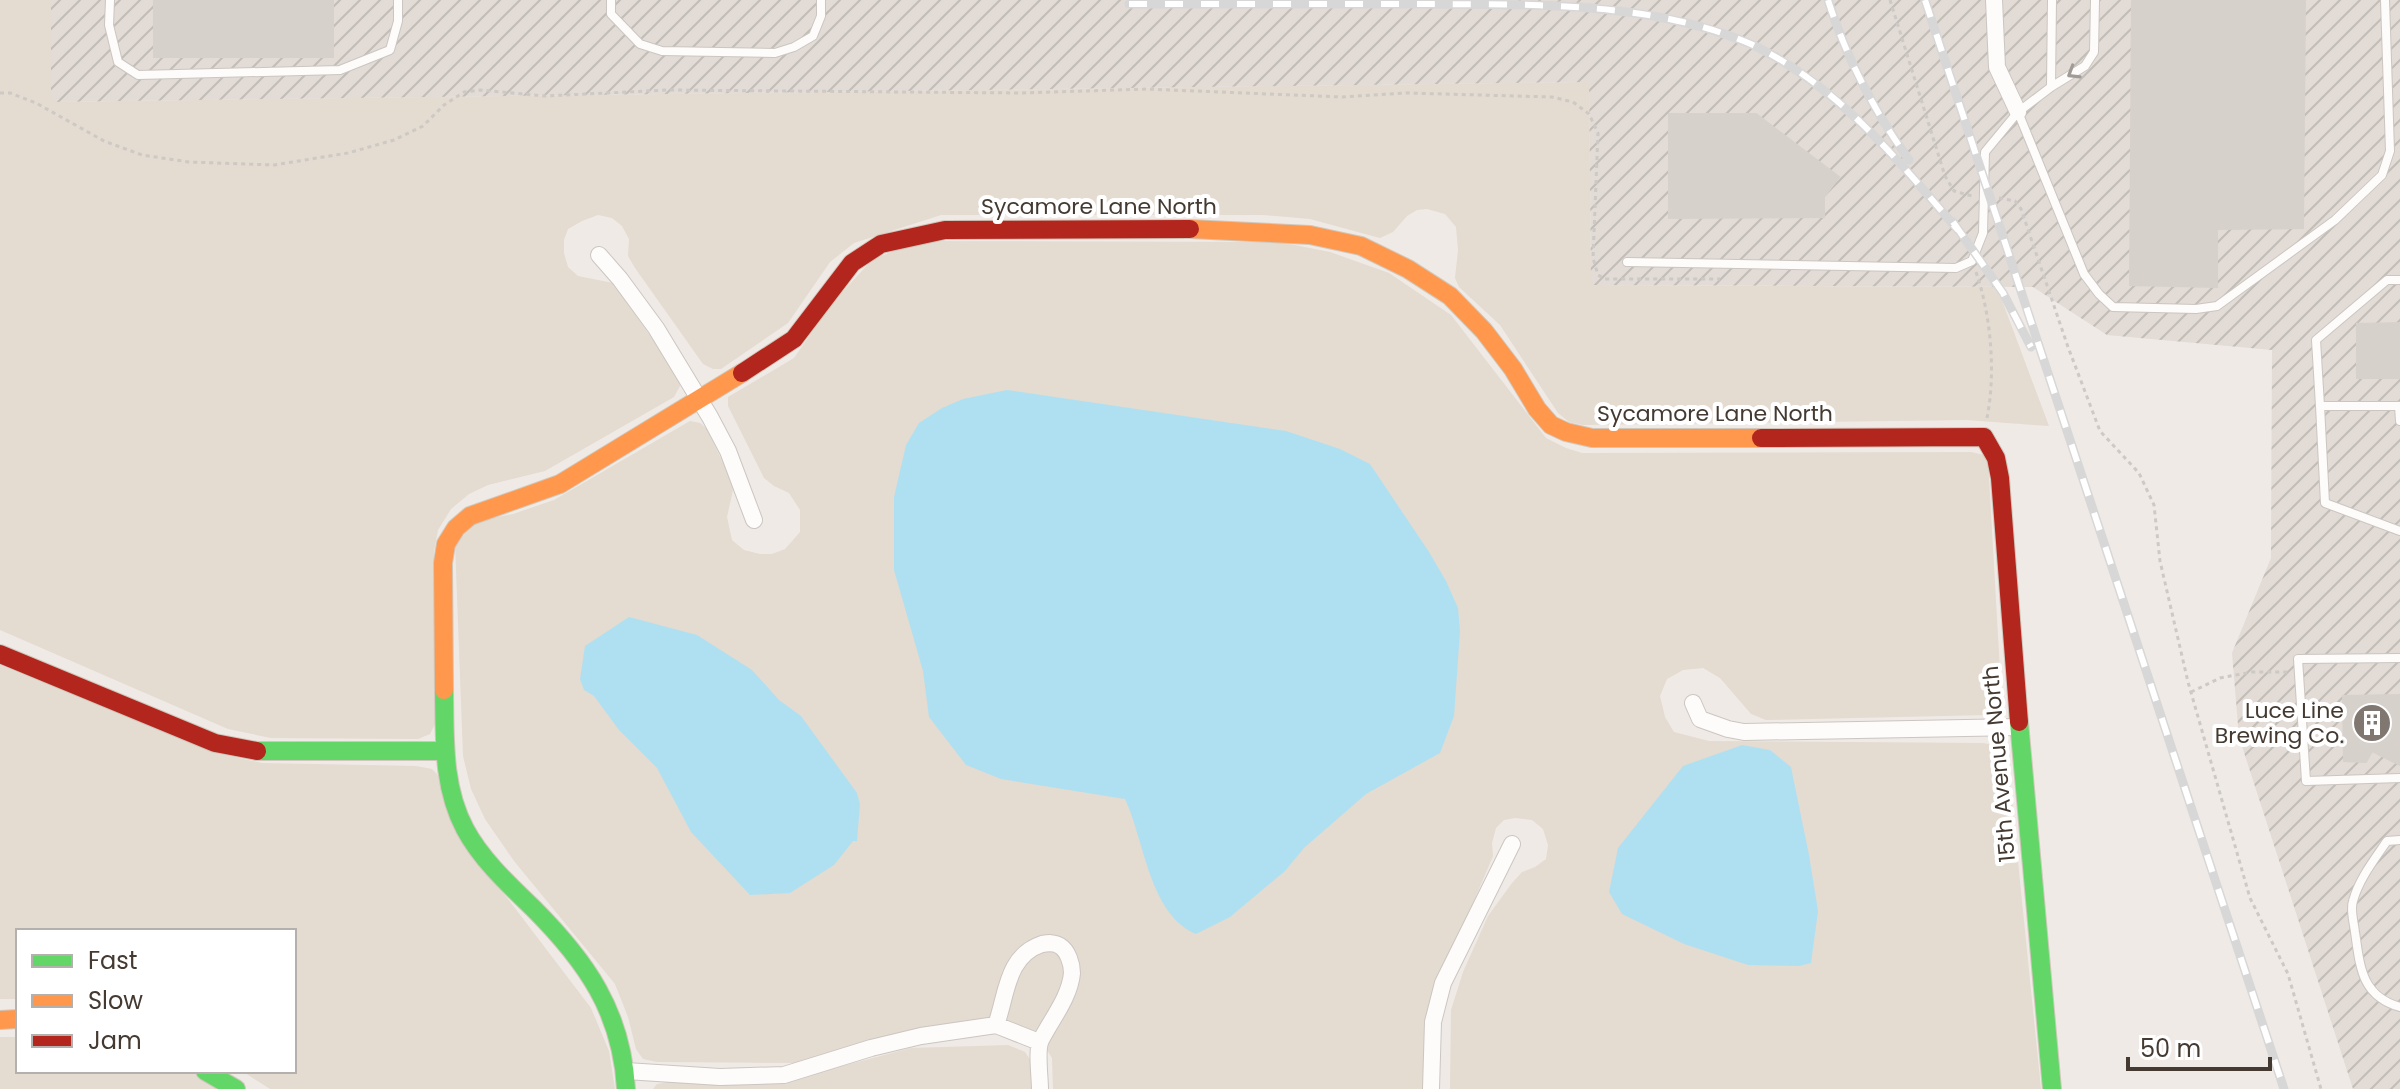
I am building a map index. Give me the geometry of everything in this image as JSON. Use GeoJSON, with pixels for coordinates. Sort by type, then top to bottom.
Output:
{"type":"FeatureCollection","features":[{"type":"Feature","properties":{"kind":"street"},"geometry":{"type":"LineString","coordinates":[[1994,0],[1997,67],[2018,112]]}},
{"type":"Feature","properties":{"kind":"street","name":"Sycamore Lane North"},"geometry":{"type":"LineString","coordinates":[[626,1080],[616,1029],[600,991],[578,957],[488,861],[470,837],[456,810],[445,751],[443,563],[446,544],[456,528],[470,516],[560,484],[794,339],[852,263],[881,244],[945,230],[1240,229],[1310,235],[1361,246],[1408,269],[1450,296],[1484,331],[1513,369],[1537,409],[1551,425],[1566,432],[1592,438],[1984,437]]}},
{"type":"Feature","properties":{"kind":"street"},"geometry":{"type":"LineString","coordinates":[[599,255],[656,328],[700,400],[728,451],[754,520]]}},
{"type":"Feature","properties":{"kind":"street","name":"15th Avenue North"},"geometry":{"type":"LineString","coordinates":[[1984,437],[1996,458],[2000,478],[2052,1089]]}},
{"type":"Feature","properties":{"kind":"street"},"geometry":{"type":"LineString","coordinates":[[0,654],[215,743],[249,751],[445,751]]}},
{"type":"Feature","properties":{"kind":"street"},"geometry":{"type":"LineString","coordinates":[[1693,703],[1700,719],[1744,732],[2019,727]]}},
{"type":"Feature","properties":{"kind":"street"},"geometry":{"type":"LineString","coordinates":[[1431,1089],[1433,1022],[1443,983],[1512,844]]}},
{"type":"Feature","properties":{"kind":"street"},"geometry":{"type":"LineString","coordinates":[[996,1025],[1014,965],[1037,946],[1050,942],[1061,947],[1069,957],[1072,972],[1054,1018],[1039,1042],[1040,1089]]}},
{"type":"Feature","properties":{"kind":"street"},"geometry":{"type":"LineString","coordinates":[[626,1080],[784,1075],[921,1036],[996,1025],[1039,1042]]}},
{"type":"Feature","properties":{"kind":"street"},"geometry":{"type":"LineString","coordinates":[[208,1073],[236,1089]]}},
{"type":"Feature","properties":{"kind":"lane"},"geometry":{"type":"LineString","coordinates":[[110,0],[109,25],[118,62],[138,75],[340,70],[390,50],[398,21],[398,0]]}},
{"type":"Feature","properties":{"kind":"lane"},"geometry":{"type":"LineString","coordinates":[[611,0],[611,14],[640,44],[662,51],[775,53],[813,36],[821,16],[821,0]]}},
{"type":"Feature","properties":{"kind":"lane"},"geometry":{"type":"LineString","coordinates":[[2051,87],[2052,0]]}},
{"type":"Feature","properties":{"kind":"lane"},"geometry":{"type":"LineString","coordinates":[[1627,262],[1956,268],[1972,261],[1983,233],[1985,152],[2018,112],[2085,66],[2094,52],[2095,0]]}},
{"type":"Feature","properties":{"kind":"lane"},"geometry":{"type":"LineString","coordinates":[[2018,112],[2084,274],[2099,294],[2113,307],[2196,309],[2217,306],[2335,220],[2382,175],[2390,151],[2385,0]]}},
{"type":"Feature","properties":{"kind":"lane"},"geometry":{"type":"LineString","coordinates":[[2400,280],[2387,280],[2316,340],[2325,503],[2400,531]]}},
{"type":"Feature","properties":{"kind":"lane"},"geometry":{"type":"LineString","coordinates":[[2320,406],[2400,406],[2400,421]]}},
{"type":"Feature","properties":{"kind":"lane"},"geometry":{"type":"LineString","coordinates":[[2400,658],[2298,659],[2306,781],[2400,778]]}},
{"type":"Feature","properties":{"kind":"lane"},"geometry":{"type":"LineString","coordinates":[[2400,840],[2387,841],[2367,869],[2351,904],[2365,980],[2373,993],[2387,1003],[2400,1007]]}},
{"type":"Feature","properties":{"kind":"path"},"geometry":{"type":"LineString","coordinates":[[1890,0],[1945,176],[1954,191],[2006,198],[2015,201],[2021,209],[2100,431],[2139,473],[2154,505],[2160,561],[2191,692],[2250,898],[2288,974],[2321,1089]]}},
{"type":"Feature","properties":{"kind":"path"},"geometry":{"type":"LineString","coordinates":[[0,93],[10,93],[36,103],[104,141],[142,155],[189,162],[274,165],[348,153],[394,140],[423,126],[444,105],[464,92],[480,90],[545,96],[668,90],[1022,93],[1146,89],[1342,97],[1406,93],[1552,97],[1573,102],[1589,114],[1598,133],[1594,219]]}},
{"type":"Feature","properties":{"kind":"path"},"geometry":{"type":"LineString","coordinates":[[1972,261],[1984,297],[1992,361],[1991,396],[1984,437]]}},
{"type":"Feature","properties":{"kind":"path"},"geometry":{"type":"LineString","coordinates":[[2191,692],[2220,678],[2252,672],[2299,672]]}},
{"type":"Feature","properties":{"kind":"shaded area"},"geometry":{"type":"Polygon","coordinates":[[[0,0],[51,0],[52,102],[1589,82],[1591,285],[1997,287],[2049,426],[1967,420],[1583,425],[1569,422],[1558,413],[1500,325],[1459,287],[1455,278],[1458,250],[1456,227],[1445,214],[1427,209],[1407,216],[1393,232],[1380,238],[1310,219],[1263,215],[941,215],[854,243],[830,262],[788,323],[721,369],[713,369],[703,364],[635,268],[628,256],[629,239],[622,226],[612,218],[598,215],[568,229],[564,253],[568,267],[578,276],[613,283],[678,375],[680,386],[674,397],[545,471],[488,485],[469,494],[451,509],[438,530],[434,552],[435,724],[430,734],[418,739],[271,738],[228,729],[0,630],[0,0]]]}},
{"type":"Feature","properties":{"kind":"shaded area"},"geometry":{"type":"Polygon","coordinates":[[[51,0],[2400,0],[2400,1089],[2353,1089],[2239,737],[2232,653],[2271,558],[2272,350],[2107,335],[2033,287],[1591,285],[1589,82],[51,102],[51,0]]]}},
{"type":"Feature","properties":{"kind":"shaded area"},"geometry":{"type":"Polygon","coordinates":[[[921,241],[1279,242],[1330,252],[1389,273],[1451,315],[1546,438],[1582,453],[1971,452],[1984,455],[1988,461],[2002,706],[1996,712],[1987,715],[1766,720],[1751,714],[1720,678],[1703,668],[1683,670],[1667,679],[1660,696],[1665,717],[1674,732],[1709,741],[1983,743],[1999,746],[2007,753],[2041,1089],[1450,1089],[1451,1010],[1463,972],[1488,916],[1512,883],[1522,872],[1546,859],[1548,845],[1543,829],[1532,820],[1515,818],[1504,820],[1496,828],[1493,856],[1442,976],[1426,1089],[1053,1089],[1052,1058],[1036,1033],[1023,1026],[983,1023],[897,1033],[800,1063],[657,1062],[643,1059],[636,1049],[615,984],[514,861],[485,819],[471,789],[463,756],[455,543],[478,521],[513,514],[554,500],[690,421],[700,423],[707,429],[730,478],[733,490],[727,517],[732,540],[744,550],[760,554],[785,549],[800,532],[800,510],[789,493],[764,478],[728,406],[728,397],[794,358],[832,303],[873,259],[921,241]]]}},
{"type":"Feature","properties":{"kind":"shaded area"},"geometry":{"type":"Polygon","coordinates":[[[0,665],[221,754],[262,763],[416,766],[432,769],[495,882],[591,1008],[609,1051],[615,1089],[270,1089],[245,1073],[296,1073],[296,929],[16,929],[16,999],[0,999],[0,665]]]}},
{"type":"Feature","properties":{"kind":"shaded area"},"geometry":{"type":"Polygon","coordinates":[[[0,1037],[16,1037],[16,1073],[196,1073],[223,1089],[0,1089],[0,1037]]]}},
{"type":"Feature","properties":{"kind":"shaded area"},"geometry":{"type":"Polygon","coordinates":[[[1008,1045],[1025,1052],[1033,1064],[1036,1089],[653,1089],[657,1084],[668,1082],[781,1082],[911,1048],[1008,1045]]]}},
{"type":"Feature","properties":{"kind":"water"},"geometry":{"type":"Polygon","coordinates":[[[1007,390],[1286,431],[1340,449],[1370,464],[1429,552],[1458,608],[1460,631],[1454,716],[1440,753],[1366,794],[1304,848],[1285,871],[1230,917],[1196,934],[1180,924],[1158,894],[1125,799],[1001,779],[966,765],[929,717],[923,671],[894,570],[894,497],[906,445],[919,423],[942,408],[963,399],[1007,390]]]}},
{"type":"Feature","properties":{"kind":"water"},"geometry":{"type":"Polygon","coordinates":[[[629,617],[697,635],[752,670],[779,700],[801,716],[857,793],[860,804],[857,841],[853,841],[834,865],[790,893],[750,895],[691,832],[657,768],[619,730],[594,696],[584,690],[580,679],[585,646],[629,617]]]}},
{"type":"Feature","properties":{"kind":"water"},"geometry":{"type":"Polygon","coordinates":[[[1742,745],[1770,750],[1791,767],[1818,911],[1811,963],[1799,966],[1748,965],[1684,944],[1622,914],[1609,892],[1618,848],[1683,766],[1742,745]]]}},
{"type":"Feature","properties":{"kind":"building"},"geometry":{"type":"Polygon","coordinates":[[[154,0],[333,0],[333,57],[154,57],[154,0]]]}},
{"type":"Feature","properties":{"kind":"building"},"geometry":{"type":"Polygon","coordinates":[[[2132,0],[2305,0],[2303,228],[2217,229],[2217,287],[2130,285],[2132,0]]]}},
{"type":"Feature","properties":{"kind":"building"},"geometry":{"type":"Polygon","coordinates":[[[1669,114],[1756,114],[1839,177],[1824,197],[1824,217],[1669,218],[1669,114]]]}},
{"type":"Feature","properties":{"kind":"building"},"geometry":{"type":"Polygon","coordinates":[[[2400,323],[2400,378],[2357,378],[2357,324],[2400,323]]]}},
{"type":"Feature","properties":{"kind":"building","name":"Luce Line Brewing Co."},"geometry":{"type":"Polygon","coordinates":[[[2400,695],[2400,765],[2372,751],[2366,762],[2344,761],[2343,696],[2400,695]]]}},
{"type":"Feature","properties":{"kind":"railway"},"geometry":{"type":"LineString","coordinates":[[1828,0],[1862,83],[1909,160]]}},
{"type":"Feature","properties":{"kind":"railway"},"geometry":{"type":"LineString","coordinates":[[1925,0],[2284,1089]]}},
{"type":"Feature","properties":{"kind":"railway"},"geometry":{"type":"LineString","coordinates":[[1129,4],[1547,6],[1632,13],[1714,30],[1753,45],[1784,62],[1839,103],[1889,151],[1958,230]]}},
{"type":"Feature","properties":{"kind":"railway"},"geometry":{"type":"LineString","coordinates":[[1953,222],[2003,293],[2031,347]]}},
{"type":"Feature","properties":{"kind":"traffic: fast"},"geometry":{"type":"LineString","coordinates":[[444,690],[449,779],[465,829],[496,871],[552,928],[585,968],[609,1012],[623,1061],[626,1089]]}},
{"type":"Feature","properties":{"kind":"traffic: fast"},"geometry":{"type":"LineString","coordinates":[[2019,722],[2052,1089]]}},
{"type":"Feature","properties":{"kind":"traffic: fast"},"geometry":{"type":"LineString","coordinates":[[257,751],[445,751]]}},
{"type":"Feature","properties":{"kind":"traffic: fast"},"geometry":{"type":"LineString","coordinates":[[208,1073],[236,1089]]}},
{"type":"Feature","properties":{"kind":"traffic: slow"},"geometry":{"type":"LineString","coordinates":[[1190,229],[1310,235],[1361,246],[1408,269],[1450,296],[1484,331],[1513,369],[1537,409],[1551,425],[1566,432],[1592,438],[1761,438]]}},
{"type":"Feature","properties":{"kind":"traffic: slow"},"geometry":{"type":"LineString","coordinates":[[444,690],[443,563],[446,544],[456,528],[470,516],[560,484],[742,373]]}},
{"type":"Feature","properties":{"kind":"traffic: slow"},"geometry":{"type":"LineString","coordinates":[[0,1020],[16,1019]]}},
{"type":"Feature","properties":{"kind":"traffic: jam"},"geometry":{"type":"LineString","coordinates":[[742,373],[794,339],[852,263],[881,244],[945,230],[1190,229]]}},
{"type":"Feature","properties":{"kind":"traffic: jam"},"geometry":{"type":"LineString","coordinates":[[1761,438],[1984,437],[1996,458],[2000,478],[2019,722]]}},
{"type":"Feature","properties":{"kind":"traffic: jam"},"geometry":{"type":"LineString","coordinates":[[0,654],[215,743],[257,751]]}},
{"type":"Feature","properties":{"kind":"place","name":"Luce Line Brewing Co."},"geometry":{"type":"Point","coordinates":[2372,723]}}]}
